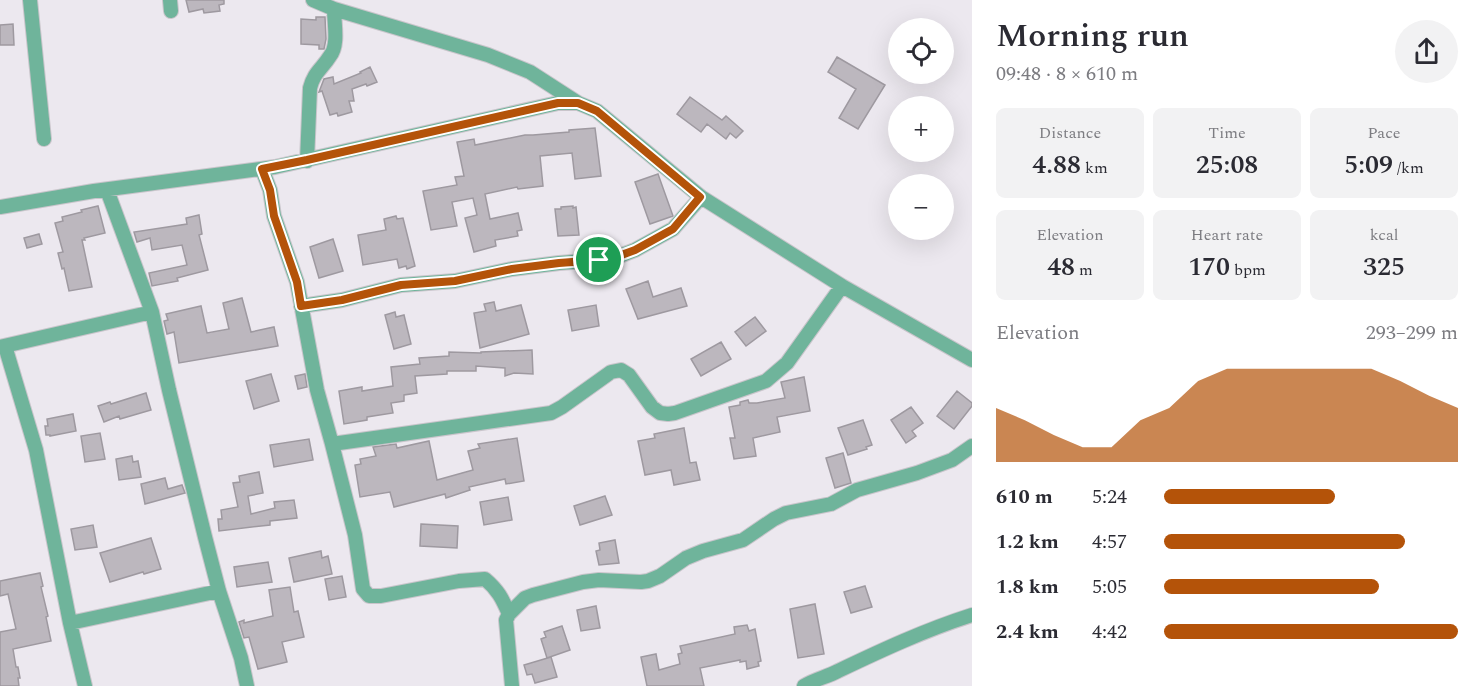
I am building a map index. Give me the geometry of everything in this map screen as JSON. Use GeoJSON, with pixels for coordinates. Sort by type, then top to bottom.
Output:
{"type":"FeatureCollection","features":[{"type":"Feature","properties":{"kind":"street"},"geometry":{"type":"LineString","coordinates":[[30,0],[45,139]]}},
{"type":"Feature","properties":{"kind":"street"},"geometry":{"type":"LineString","coordinates":[[313,0],[334,9],[488,55],[530,72],[578,103],[597,111],[700,197],[842,286],[972,360]]}},
{"type":"Feature","properties":{"kind":"street"},"geometry":{"type":"LineString","coordinates":[[307,160],[310,88],[312,78],[332,55],[334,9]]}},
{"type":"Feature","properties":{"kind":"street"},"geometry":{"type":"LineString","coordinates":[[0,207],[107,189],[262,169],[558,103],[578,103]]}},
{"type":"Feature","properties":{"kind":"street"},"geometry":{"type":"LineString","coordinates":[[262,169],[270,190],[274,216],[297,282],[317,390],[354,535],[363,589],[369,596],[381,596],[459,581],[485,579],[501,595],[509,614]]}},
{"type":"Feature","properties":{"kind":"street"},"geometry":{"type":"LineString","coordinates":[[107,189],[152,312],[205,537],[219,591],[241,657],[247,686]]}},
{"type":"Feature","properties":{"kind":"street"},"geometry":{"type":"LineString","coordinates":[[301,306],[342,300],[401,285],[455,281],[512,269],[616,257],[635,250],[673,229],[700,197]]}},
{"type":"Feature","properties":{"kind":"street"},"geometry":{"type":"LineString","coordinates":[[332,444],[551,413],[611,372],[621,370],[628,375],[652,407],[660,413],[675,413],[766,381],[787,363],[842,286]]}},
{"type":"Feature","properties":{"kind":"street"},"geometry":{"type":"LineString","coordinates":[[85,686],[70,623],[36,450],[3,347],[152,312]]}},
{"type":"Feature","properties":{"kind":"street"},"geometry":{"type":"LineString","coordinates":[[512,686],[506,620],[525,598],[583,582],[648,581],[660,576],[686,558],[743,540],[786,513],[831,504],[857,490],[917,473],[952,460],[972,446]]}},
{"type":"Feature","properties":{"kind":"street"},"geometry":{"type":"LineString","coordinates":[[70,623],[219,591]]}},
{"type":"Feature","properties":{"kind":"street"},"geometry":{"type":"LineString","coordinates":[[804,686],[879,650],[972,615]]}},
{"type":"Feature","properties":{"kind":"building"},"geometry":{"type":"Polygon","coordinates":[[[186,0],[224,0],[224,4],[219,5],[220,11],[204,13],[203,9],[189,12],[186,0]]]}},
{"type":"Feature","properties":{"kind":"building"},"geometry":{"type":"Polygon","coordinates":[[[316,17],[325,17],[324,49],[319,49],[319,45],[301,44],[301,19],[316,20],[316,17]]]}},
{"type":"Feature","properties":{"kind":"building"},"geometry":{"type":"Polygon","coordinates":[[[13,24],[14,45],[0,45],[0,25],[13,24]]]}},
{"type":"Feature","properties":{"kind":"building"},"geometry":{"type":"Polygon","coordinates":[[[837,57],[885,85],[858,129],[839,118],[856,89],[828,72],[837,57]]]}},
{"type":"Feature","properties":{"kind":"building"},"geometry":{"type":"Polygon","coordinates":[[[370,67],[377,82],[352,89],[354,101],[349,101],[352,112],[338,116],[337,113],[330,115],[322,91],[319,92],[324,79],[333,77],[334,84],[370,67]]]}},
{"type":"Feature","properties":{"kind":"building"},"geometry":{"type":"Polygon","coordinates":[[[690,97],[722,120],[726,116],[743,131],[736,138],[730,133],[726,139],[707,124],[701,132],[677,114],[690,97]]]}},
{"type":"Feature","properties":{"kind":"building"},"geometry":{"type":"Polygon","coordinates":[[[595,128],[601,176],[575,179],[572,153],[540,156],[543,186],[518,189],[517,187],[485,194],[490,219],[518,213],[522,230],[517,231],[518,236],[495,240],[496,246],[474,252],[465,218],[477,215],[473,198],[452,202],[457,226],[431,230],[423,191],[457,185],[455,177],[464,176],[457,142],[474,139],[475,145],[525,135],[595,128]]]}},
{"type":"Feature","properties":{"kind":"building"},"geometry":{"type":"Polygon","coordinates":[[[658,174],[673,216],[650,224],[635,182],[658,174]]]}},
{"type":"Feature","properties":{"kind":"building"},"geometry":{"type":"Polygon","coordinates":[[[98,206],[105,233],[82,240],[92,287],[69,291],[58,253],[63,252],[55,223],[63,221],[62,217],[98,206]]]}},
{"type":"Feature","properties":{"kind":"building"},"geometry":{"type":"Polygon","coordinates":[[[573,206],[573,208],[576,207],[579,235],[558,236],[555,209],[573,206]]]}},
{"type":"Feature","properties":{"kind":"building"},"geometry":{"type":"Polygon","coordinates":[[[199,215],[202,234],[199,235],[208,270],[177,278],[178,281],[152,286],[149,273],[187,265],[182,245],[152,250],[150,238],[137,242],[134,232],[187,224],[186,218],[199,215]]]}},
{"type":"Feature","properties":{"kind":"building"},"geometry":{"type":"Polygon","coordinates":[[[396,216],[397,219],[403,218],[415,266],[407,269],[406,266],[399,268],[397,259],[363,265],[358,235],[386,230],[384,219],[396,216]]]}},
{"type":"Feature","properties":{"kind":"building"},"geometry":{"type":"Polygon","coordinates":[[[39,234],[42,244],[27,248],[24,238],[39,234]]]}},
{"type":"Feature","properties":{"kind":"building"},"geometry":{"type":"Polygon","coordinates":[[[333,239],[343,271],[319,278],[310,247],[333,239]]]}},
{"type":"Feature","properties":{"kind":"building"},"geometry":{"type":"Polygon","coordinates":[[[616,266],[617,271],[585,277],[583,270],[616,266]]]}},
{"type":"Feature","properties":{"kind":"building"},"geometry":{"type":"Polygon","coordinates":[[[648,281],[653,297],[681,288],[687,306],[638,319],[626,289],[648,281]]]}},
{"type":"Feature","properties":{"kind":"building"},"geometry":{"type":"Polygon","coordinates":[[[242,298],[251,332],[274,327],[278,346],[179,363],[174,332],[167,334],[164,321],[168,320],[166,314],[201,306],[207,333],[229,329],[223,303],[242,298]]]}},
{"type":"Feature","properties":{"kind":"building"},"geometry":{"type":"Polygon","coordinates":[[[494,302],[496,311],[521,305],[529,334],[480,348],[474,313],[486,311],[484,304],[494,302]]]}},
{"type":"Feature","properties":{"kind":"building"},"geometry":{"type":"Polygon","coordinates":[[[596,305],[599,326],[572,331],[568,310],[596,305]]]}},
{"type":"Feature","properties":{"kind":"building"},"geometry":{"type":"Polygon","coordinates":[[[395,312],[396,317],[404,315],[411,344],[394,349],[385,315],[395,312]]]}},
{"type":"Feature","properties":{"kind":"building"},"geometry":{"type":"Polygon","coordinates":[[[755,317],[766,331],[746,346],[735,332],[755,317]]]}},
{"type":"Feature","properties":{"kind":"building"},"geometry":{"type":"Polygon","coordinates":[[[721,342],[731,359],[701,376],[691,359],[721,342]]]}},
{"type":"Feature","properties":{"kind":"building"},"geometry":{"type":"Polygon","coordinates":[[[532,350],[533,374],[514,373],[505,376],[505,368],[476,366],[476,371],[447,371],[447,374],[415,376],[417,393],[404,395],[404,401],[391,403],[393,413],[344,424],[339,391],[362,387],[362,391],[393,386],[391,367],[420,364],[419,358],[449,356],[449,352],[532,350]]]}},
{"type":"Feature","properties":{"kind":"building"},"geometry":{"type":"Polygon","coordinates":[[[271,374],[279,401],[254,409],[246,381],[271,374]]]}},
{"type":"Feature","properties":{"kind":"building"},"geometry":{"type":"Polygon","coordinates":[[[305,374],[307,387],[298,389],[295,376],[305,374]]]}},
{"type":"Feature","properties":{"kind":"building"},"geometry":{"type":"Polygon","coordinates":[[[804,377],[810,411],[777,417],[780,432],[753,438],[756,456],[734,459],[730,438],[735,438],[729,407],[740,405],[740,402],[748,400],[749,403],[757,403],[785,398],[781,382],[804,377]]]}},
{"type":"Feature","properties":{"kind":"building"},"geometry":{"type":"Polygon","coordinates":[[[957,391],[972,403],[972,406],[954,429],[937,416],[957,391]]]}},
{"type":"Feature","properties":{"kind":"building"},"geometry":{"type":"Polygon","coordinates":[[[146,393],[151,410],[120,419],[119,416],[104,422],[98,406],[146,393]]]}},
{"type":"Feature","properties":{"kind":"building"},"geometry":{"type":"Polygon","coordinates":[[[911,407],[923,423],[912,431],[916,436],[906,443],[891,420],[911,407]]]}},
{"type":"Feature","properties":{"kind":"building"},"geometry":{"type":"Polygon","coordinates":[[[73,414],[76,431],[46,435],[47,419],[73,414]]]}},
{"type":"Feature","properties":{"kind":"building"},"geometry":{"type":"Polygon","coordinates":[[[863,420],[872,445],[848,455],[838,428],[863,420]]]}},
{"type":"Feature","properties":{"kind":"building"},"geometry":{"type":"Polygon","coordinates":[[[684,428],[690,463],[696,462],[700,480],[674,485],[671,470],[645,475],[638,441],[655,438],[654,434],[684,428]]]}},
{"type":"Feature","properties":{"kind":"building"},"geometry":{"type":"Polygon","coordinates":[[[100,433],[105,459],[85,462],[81,436],[100,433]]]}},
{"type":"Feature","properties":{"kind":"building"},"geometry":{"type":"Polygon","coordinates":[[[517,438],[524,481],[506,484],[505,479],[469,487],[470,490],[446,498],[445,494],[394,507],[390,492],[360,497],[355,465],[361,464],[360,459],[376,456],[373,447],[396,444],[397,448],[429,441],[437,480],[473,470],[468,451],[480,448],[478,444],[517,438]]]}},
{"type":"Feature","properties":{"kind":"building"},"geometry":{"type":"Polygon","coordinates":[[[309,439],[313,460],[274,467],[270,445],[309,439]]]}},
{"type":"Feature","properties":{"kind":"building"},"geometry":{"type":"Polygon","coordinates":[[[843,453],[851,483],[835,488],[826,458],[843,453]]]}},
{"type":"Feature","properties":{"kind":"building"},"geometry":{"type":"Polygon","coordinates":[[[132,456],[133,462],[138,461],[141,477],[119,480],[116,459],[132,456]]]}},
{"type":"Feature","properties":{"kind":"building"},"geometry":{"type":"Polygon","coordinates":[[[259,472],[263,493],[248,496],[251,514],[275,508],[274,502],[294,500],[297,518],[270,521],[270,525],[219,531],[218,519],[222,519],[221,510],[238,507],[233,483],[240,482],[239,476],[259,472]]]}},
{"type":"Feature","properties":{"kind":"building"},"geometry":{"type":"Polygon","coordinates":[[[165,478],[168,489],[182,485],[185,493],[145,504],[141,484],[165,478]]]}},
{"type":"Feature","properties":{"kind":"building"},"geometry":{"type":"Polygon","coordinates":[[[605,496],[612,515],[580,525],[574,506],[605,496]]]}},
{"type":"Feature","properties":{"kind":"building"},"geometry":{"type":"Polygon","coordinates":[[[508,497],[512,520],[484,525],[480,502],[508,497]]]}},
{"type":"Feature","properties":{"kind":"building"},"geometry":{"type":"Polygon","coordinates":[[[421,524],[458,526],[457,548],[420,546],[421,524]]]}},
{"type":"Feature","properties":{"kind":"building"},"geometry":{"type":"Polygon","coordinates":[[[93,525],[97,547],[75,550],[71,529],[93,525]]]}},
{"type":"Feature","properties":{"kind":"building"},"geometry":{"type":"Polygon","coordinates":[[[151,538],[161,569],[110,582],[100,553],[151,538]]]}},
{"type":"Feature","properties":{"kind":"building"},"geometry":{"type":"Polygon","coordinates":[[[615,540],[619,563],[599,565],[596,551],[600,550],[599,543],[615,540]]]}},
{"type":"Feature","properties":{"kind":"building"},"geometry":{"type":"Polygon","coordinates":[[[321,551],[322,558],[328,556],[332,574],[294,582],[289,558],[321,551]]]}},
{"type":"Feature","properties":{"kind":"building"},"geometry":{"type":"Polygon","coordinates":[[[268,562],[272,582],[237,587],[234,567],[268,562]]]}},
{"type":"Feature","properties":{"kind":"building"},"geometry":{"type":"Polygon","coordinates":[[[40,573],[51,641],[13,649],[20,678],[18,678],[19,686],[0,686],[0,632],[16,629],[8,594],[0,596],[0,581],[40,573]]]}},
{"type":"Feature","properties":{"kind":"building"},"geometry":{"type":"Polygon","coordinates":[[[342,576],[346,597],[329,600],[325,579],[342,576]]]}},
{"type":"Feature","properties":{"kind":"building"},"geometry":{"type":"Polygon","coordinates":[[[865,586],[872,607],[851,613],[844,592],[865,586]]]}},
{"type":"Feature","properties":{"kind":"building"},"geometry":{"type":"Polygon","coordinates":[[[290,587],[294,612],[298,611],[304,637],[282,642],[287,662],[258,669],[249,637],[244,638],[239,622],[244,620],[244,623],[273,616],[269,590],[290,587]]]}},
{"type":"Feature","properties":{"kind":"building"},"geometry":{"type":"Polygon","coordinates":[[[815,604],[824,654],[798,658],[790,609],[815,604]]]}},
{"type":"Feature","properties":{"kind":"building"},"geometry":{"type":"Polygon","coordinates":[[[596,606],[600,628],[581,631],[577,610],[596,606]]]}},
{"type":"Feature","properties":{"kind":"building"},"geometry":{"type":"Polygon","coordinates":[[[747,625],[749,631],[755,629],[761,661],[758,662],[759,666],[747,669],[746,661],[740,662],[740,660],[700,668],[704,686],[647,686],[641,657],[656,654],[659,670],[680,664],[678,654],[682,653],[680,646],[735,634],[734,627],[747,625]]]}},
{"type":"Feature","properties":{"kind":"building"},"geometry":{"type":"Polygon","coordinates":[[[562,626],[570,650],[547,658],[541,639],[546,637],[544,632],[562,626]]]}},
{"type":"Feature","properties":{"kind":"building"},"geometry":{"type":"Polygon","coordinates":[[[551,657],[557,677],[535,683],[532,674],[527,675],[524,665],[551,657]]]}},
{"type":"Feature","properties":{"kind":"route"},"geometry":{"type":"LineString","coordinates":[[558,103],[578,103],[597,111],[700,197],[673,229],[635,250],[599,260],[512,269],[455,281],[401,285],[342,300],[301,306],[297,282],[274,216],[270,190],[262,169],[558,103]]}}]}
